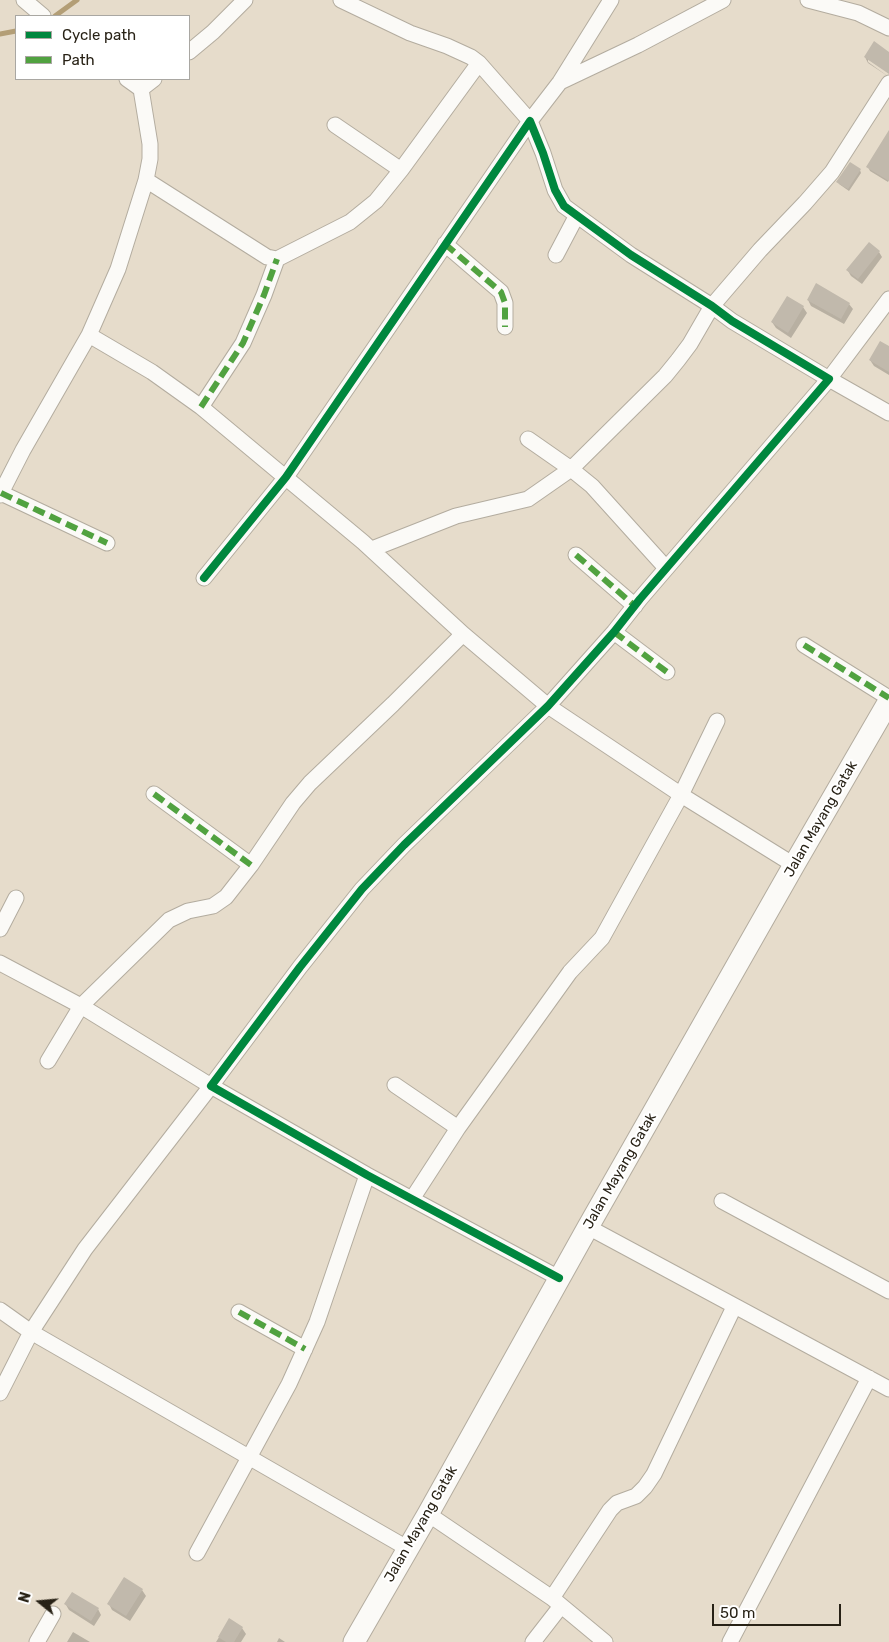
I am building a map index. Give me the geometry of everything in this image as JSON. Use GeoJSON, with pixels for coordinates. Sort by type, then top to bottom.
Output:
{"type":"FeatureCollection","features":[{"type":"Feature","properties":{"kind":"street"},"geometry":{"type":"LineString","coordinates":[[24,0],[41,14]]}},
{"type":"Feature","properties":{"kind":"street"},"geometry":{"type":"LineString","coordinates":[[190,51],[213,32],[245,0]]}},
{"type":"Feature","properties":{"kind":"street"},"geometry":{"type":"LineString","coordinates":[[341,0],[410,33],[463,52],[479,63],[530,121],[544,153],[559,199],[576,217],[732,321],[889,413]]}},
{"type":"Feature","properties":{"kind":"street"},"geometry":{"type":"LineString","coordinates":[[204,578],[286,477],[530,121],[560,82],[611,0]]}},
{"type":"Feature","properties":{"kind":"street"},"geometry":{"type":"LineString","coordinates":[[560,82],[638,45],[723,0]]}},
{"type":"Feature","properties":{"kind":"street"},"geometry":{"type":"LineString","coordinates":[[808,0],[858,13],[889,28]]}},
{"type":"Feature","properties":{"kind":"street"},"geometry":{"type":"LineString","coordinates":[[146,180],[267,258],[278,259],[358,216],[376,201],[479,63]]}},
{"type":"Feature","properties":{"kind":"street"},"geometry":{"type":"LineString","coordinates":[[107,543],[1,494],[23,450],[89,335],[118,269],[146,180],[150,160],[150,144],[141,89],[128,80]]}},
{"type":"Feature","properties":{"kind":"street"},"geometry":{"type":"LineString","coordinates":[[141,89],[153,80]]}},
{"type":"Feature","properties":{"kind":"street"},"geometry":{"type":"LineString","coordinates":[[368,545],[456,516],[528,500],[571,469],[664,376],[690,344],[712,306],[760,250],[832,172],[889,83]]}},
{"type":"Feature","properties":{"kind":"street"},"geometry":{"type":"LineString","coordinates":[[336,125],[401,170]]}},
{"type":"Feature","properties":{"kind":"street"},"geometry":{"type":"LineString","coordinates":[[556,255],[576,217]]}},
{"type":"Feature","properties":{"kind":"street"},"geometry":{"type":"LineString","coordinates":[[445,244],[501,292],[505,303],[505,327]]}},
{"type":"Feature","properties":{"kind":"street"},"geometry":{"type":"LineString","coordinates":[[201,407],[243,343],[278,259]]}},
{"type":"Feature","properties":{"kind":"street"},"geometry":{"type":"LineString","coordinates":[[0,1393],[31,1332],[85,1248],[362,889],[404,845],[548,706],[614,632],[666,568],[829,379],[889,298]]}},
{"type":"Feature","properties":{"kind":"street"},"geometry":{"type":"LineString","coordinates":[[89,335],[152,372],[201,407],[368,545],[463,634],[548,706],[681,795],[794,865]]}},
{"type":"Feature","properties":{"kind":"street"},"geometry":{"type":"LineString","coordinates":[[528,439],[592,486],[666,568]]}},
{"type":"Feature","properties":{"kind":"street"},"geometry":{"type":"LineString","coordinates":[[576,554],[635,606]]}},
{"type":"Feature","properties":{"kind":"street"},"geometry":{"type":"LineString","coordinates":[[614,632],[667,672]]}},
{"type":"Feature","properties":{"kind":"street"},"geometry":{"type":"LineString","coordinates":[[48,1061],[81,1006],[169,920],[188,911],[213,906],[226,897],[251,865],[293,803],[310,783],[463,634]]}},
{"type":"Feature","properties":{"kind":"street"},"geometry":{"type":"LineString","coordinates":[[804,646],[889,700]]}},
{"type":"Feature","properties":{"kind":"street","name":"Jalan Mayang Gatak"},"geometry":{"type":"LineString","coordinates":[[354,1642],[428,1514],[559,1278],[889,700]]}},
{"type":"Feature","properties":{"kind":"street"},"geometry":{"type":"LineString","coordinates":[[412,1199],[458,1128],[570,972],[602,938],[681,795],[717,721]]}},
{"type":"Feature","properties":{"kind":"street"},"geometry":{"type":"LineString","coordinates":[[154,794],[251,865]]}},
{"type":"Feature","properties":{"kind":"street"},"geometry":{"type":"LineString","coordinates":[[0,929],[16,898]]}},
{"type":"Feature","properties":{"kind":"street"},"geometry":{"type":"LineString","coordinates":[[0,963],[81,1006],[211,1086],[367,1175],[559,1278]]}},
{"type":"Feature","properties":{"kind":"street"},"geometry":{"type":"LineString","coordinates":[[395,1085],[458,1128]]}},
{"type":"Feature","properties":{"kind":"street"},"geometry":{"type":"LineString","coordinates":[[197,1553],[289,1384],[305,1349],[324,1304],[367,1175]]}},
{"type":"Feature","properties":{"kind":"street"},"geometry":{"type":"LineString","coordinates":[[722,1201],[889,1291]]}},
{"type":"Feature","properties":{"kind":"street"},"geometry":{"type":"LineString","coordinates":[[588,1227],[889,1389]]}},
{"type":"Feature","properties":{"kind":"street"},"geometry":{"type":"LineString","coordinates":[[533,1642],[610,1510],[614,1505],[636,1496],[650,1481],[734,1307]]}},
{"type":"Feature","properties":{"kind":"street"},"geometry":{"type":"LineString","coordinates":[[0,1310],[31,1332],[407,1548]]}},
{"type":"Feature","properties":{"kind":"street"},"geometry":{"type":"LineString","coordinates":[[239,1312],[305,1349]]}},
{"type":"Feature","properties":{"kind":"street"},"geometry":{"type":"LineString","coordinates":[[730,1642],[869,1378]]}},
{"type":"Feature","properties":{"kind":"street"},"geometry":{"type":"LineString","coordinates":[[428,1514],[557,1602],[605,1642]]}},
{"type":"Feature","properties":{"kind":"street"},"geometry":{"type":"LineString","coordinates":[[37,1642],[52,1614]]}},
{"type":"Feature","properties":{"kind":"building"},"geometry":{"type":"Polygon","coordinates":[[[874,41],[889,52],[889,74],[864,57],[874,41]]]}},
{"type":"Feature","properties":{"kind":"building"},"geometry":{"type":"Polygon","coordinates":[[[889,130],[889,181],[866,167],[889,130]]]}},
{"type":"Feature","properties":{"kind":"building"},"geometry":{"type":"Polygon","coordinates":[[[850,162],[861,169],[848,189],[836,182],[850,162]]]}},
{"type":"Feature","properties":{"kind":"building"},"geometry":{"type":"Polygon","coordinates":[[[869,242],[880,251],[858,279],[846,270],[869,242]]]}},
{"type":"Feature","properties":{"kind":"building"},"geometry":{"type":"Polygon","coordinates":[[[816,283],[850,303],[841,319],[807,300],[816,283]]]}},
{"type":"Feature","properties":{"kind":"building"},"geometry":{"type":"Polygon","coordinates":[[[787,296],[804,306],[788,333],[771,322],[787,296]]]}},
{"type":"Feature","properties":{"kind":"building"},"geometry":{"type":"Polygon","coordinates":[[[880,341],[889,346],[889,372],[869,360],[880,341]]]}},
{"type":"Feature","properties":{"kind":"building"},"geometry":{"type":"Polygon","coordinates":[[[124,1577],[143,1589],[126,1616],[107,1604],[124,1577]]]}},
{"type":"Feature","properties":{"kind":"building"},"geometry":{"type":"Polygon","coordinates":[[[72,1592],[99,1608],[91,1621],[64,1604],[72,1592]]]}},
{"type":"Feature","properties":{"kind":"building"},"geometry":{"type":"Polygon","coordinates":[[[229,1618],[243,1627],[234,1642],[226,1642],[218,1637],[229,1618]]]}},
{"type":"Feature","properties":{"kind":"waterway"},"geometry":{"type":"LineString","coordinates":[[56,15],[77,0]]}},
{"type":"Feature","properties":{"kind":"waterway"},"geometry":{"type":"LineString","coordinates":[[0,34],[15,31]]}},
{"type":"Feature","properties":{"kind":"marked path"},"geometry":{"type":"LineString","coordinates":[[445,244],[501,292],[505,303],[505,327]]}},
{"type":"Feature","properties":{"kind":"marked path"},"geometry":{"type":"LineString","coordinates":[[201,407],[243,343],[277,259]]}},
{"type":"Feature","properties":{"kind":"marked path"},"geometry":{"type":"LineString","coordinates":[[1,493],[107,543]]}},
{"type":"Feature","properties":{"kind":"marked path"},"geometry":{"type":"LineString","coordinates":[[576,555],[635,606]]}},
{"type":"Feature","properties":{"kind":"marked path"},"geometry":{"type":"LineString","coordinates":[[614,632],[667,672]]}},
{"type":"Feature","properties":{"kind":"marked path"},"geometry":{"type":"LineString","coordinates":[[804,645],[889,698]]}},
{"type":"Feature","properties":{"kind":"marked path"},"geometry":{"type":"LineString","coordinates":[[154,794],[251,865]]}},
{"type":"Feature","properties":{"kind":"marked path"},"geometry":{"type":"LineString","coordinates":[[239,1312],[305,1349]]}},
{"type":"Feature","properties":{"kind":"cycle path"},"geometry":{"type":"LineString","coordinates":[[204,578],[286,477],[530,121],[555,190],[564,206],[631,255],[712,306],[732,321],[829,379],[640,599],[614,632],[548,706],[404,845],[362,889],[300,967],[211,1086],[367,1175],[559,1278]]}}]}
